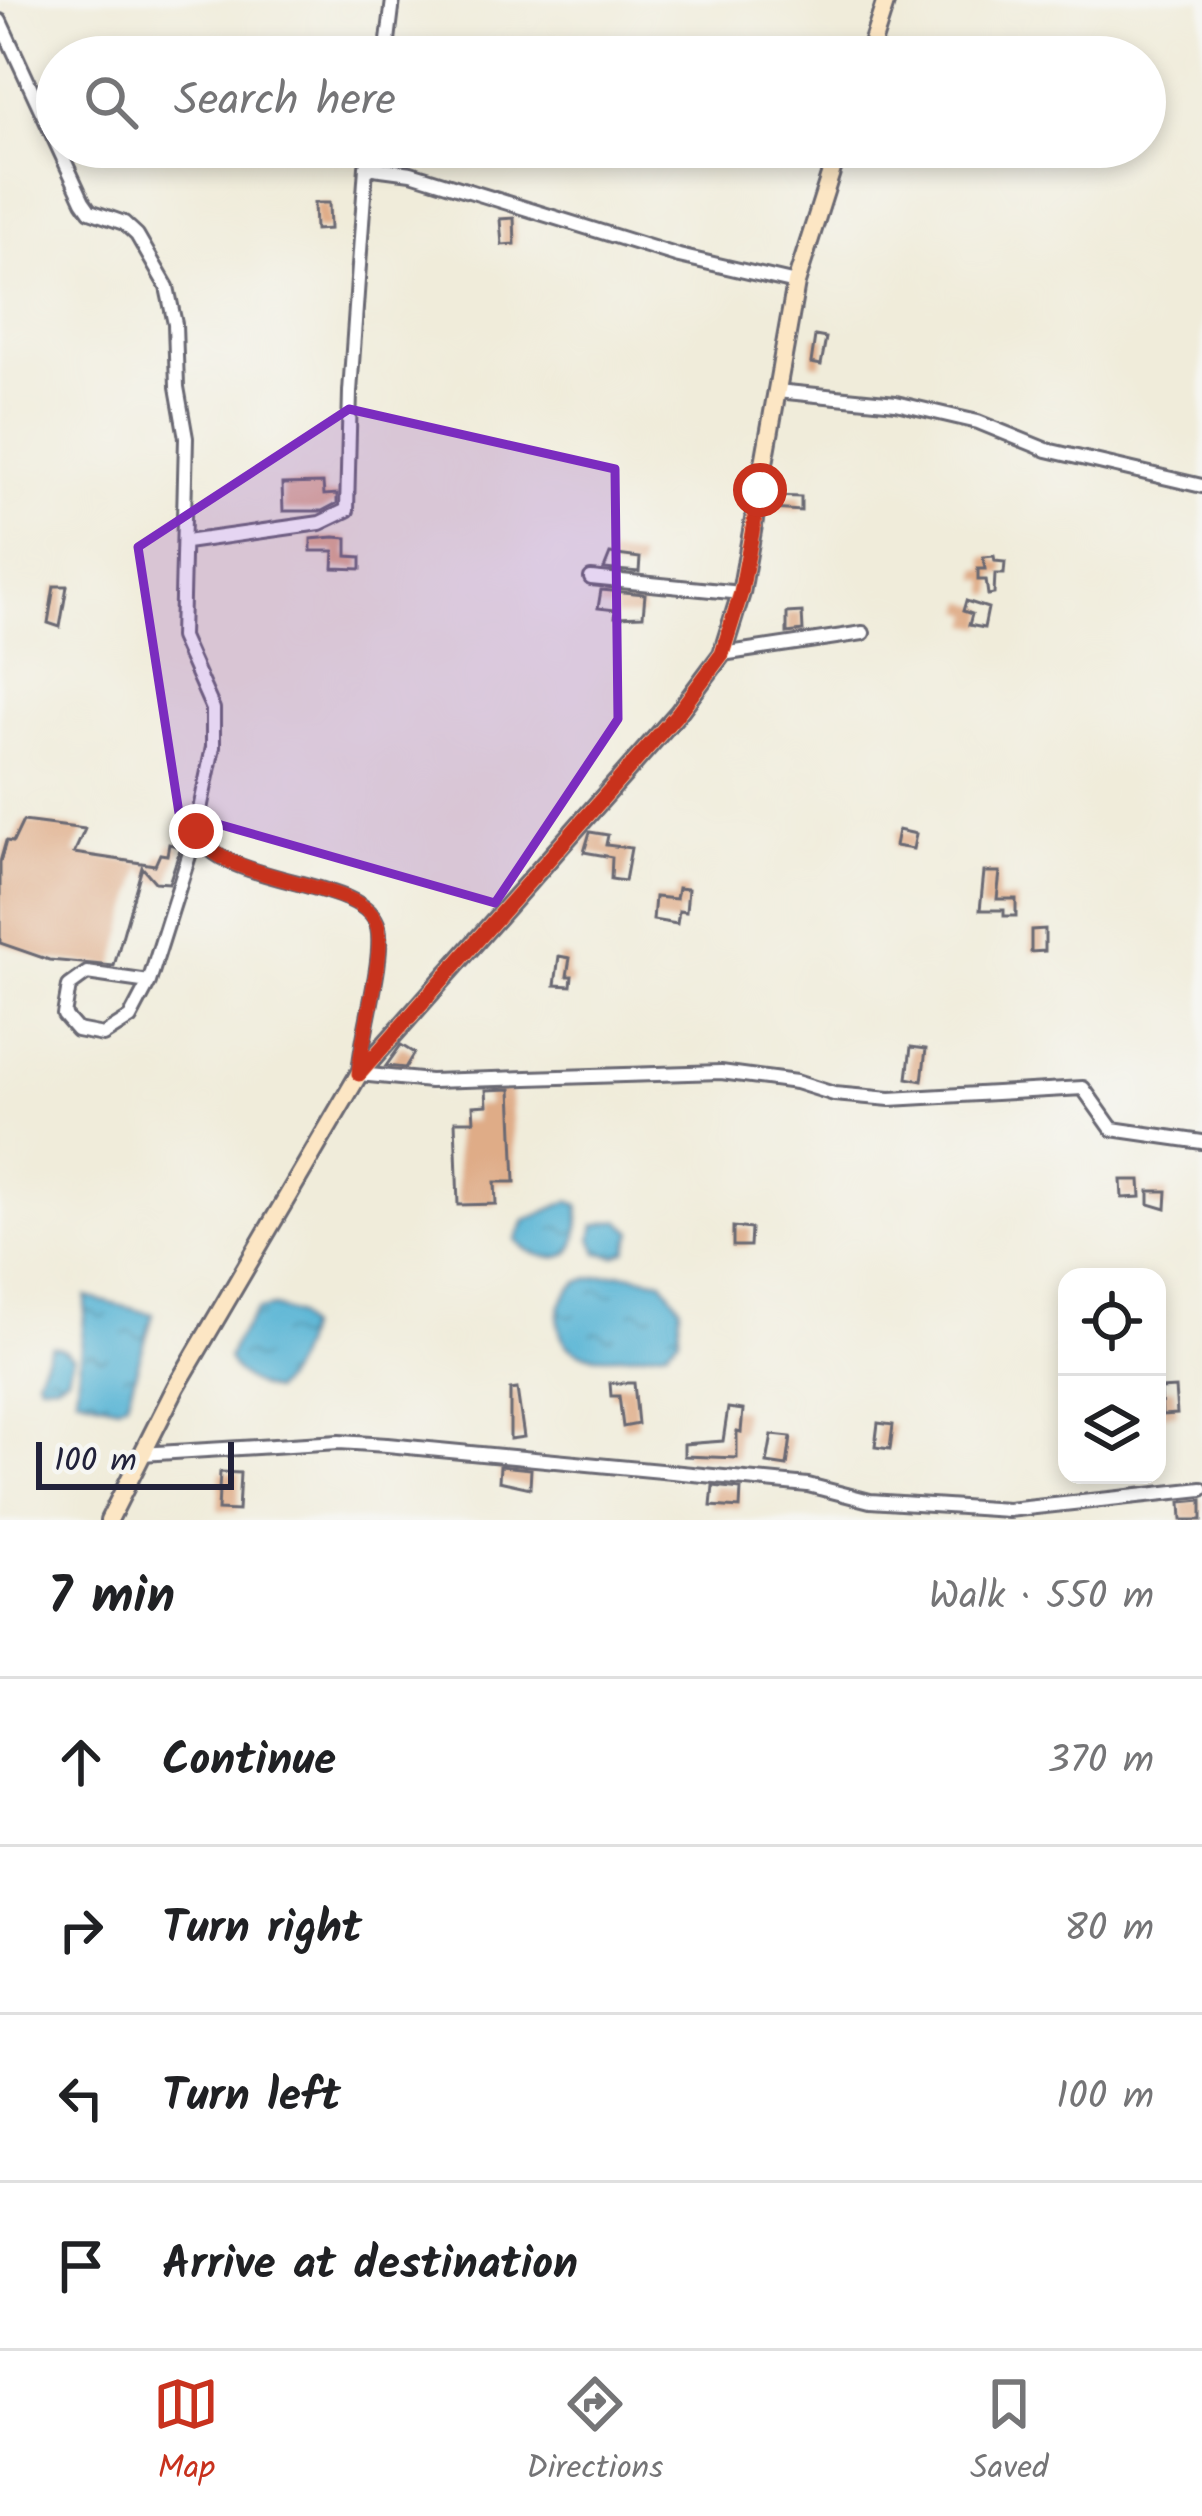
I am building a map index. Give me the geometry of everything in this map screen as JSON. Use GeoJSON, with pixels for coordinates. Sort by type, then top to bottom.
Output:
{"type":"FeatureCollection","features":[{"type":"Feature","properties":{"kind":"main road"},"geometry":{"type":"LineString","coordinates":[[875,36],[886,0]]}},
{"type":"Feature","properties":{"kind":"main road"},"geometry":{"type":"LineString","coordinates":[[109,1520],[141,1454],[359,1074],[678,713],[722,654],[741,593],[796,283],[832,168]]}},
{"type":"Feature","properties":{"kind":"street"},"geometry":{"type":"LineString","coordinates":[[389,36],[393,0]]}},
{"type":"Feature","properties":{"kind":"street"},"geometry":{"type":"LineString","coordinates":[[0,21],[36,100]]}},
{"type":"Feature","properties":{"kind":"street"},"geometry":{"type":"LineString","coordinates":[[67,168],[89,211],[124,223],[137,235],[167,287],[186,438],[181,637],[213,709],[213,747],[196,831],[148,982],[130,1018],[103,1035],[77,1030],[64,1015],[70,986],[87,973],[148,982]]}},
{"type":"Feature","properties":{"kind":"street"},"geometry":{"type":"LineString","coordinates":[[186,542],[320,523],[347,510],[366,168]]}},
{"type":"Feature","properties":{"kind":"street"},"geometry":{"type":"LineString","coordinates":[[374,168],[411,173],[679,256],[796,283]]}},
{"type":"Feature","properties":{"kind":"street"},"geometry":{"type":"LineString","coordinates":[[777,392],[896,403],[977,422],[1047,450],[1202,486]]}},
{"type":"Feature","properties":{"kind":"street"},"geometry":{"type":"LineString","coordinates":[[591,578],[741,593]]}},
{"type":"Feature","properties":{"kind":"street"},"geometry":{"type":"LineString","coordinates":[[722,654],[863,633]]}},
{"type":"Feature","properties":{"kind":"street"},"geometry":{"type":"LineString","coordinates":[[196,831],[203,846],[256,873],[336,895],[370,912],[378,926],[379,955],[359,1074],[430,1082],[721,1072],[796,1082],[834,1094],[890,1099],[1083,1088],[1112,1129],[1202,1142]]}},
{"type":"Feature","properties":{"kind":"street"},"geometry":{"type":"LineString","coordinates":[[141,1454],[339,1442],[387,1444],[808,1485],[870,1501],[1008,1510],[1202,1489]]}},
{"type":"Feature","properties":{"kind":"highlighted area"},"geometry":{"type":"Polygon","coordinates":[[[349,409],[615,469],[618,719],[495,903],[179,813],[138,547],[349,409]]]}},
{"type":"Feature","properties":{"kind":"water"},"geometry":{"type":"Polygon","coordinates":[[[569,1201],[579,1205],[579,1223],[568,1254],[539,1255],[516,1240],[525,1221],[569,1201]]]}},
{"type":"Feature","properties":{"kind":"water"},"geometry":{"type":"Polygon","coordinates":[[[619,1220],[633,1232],[627,1250],[615,1256],[598,1253],[592,1238],[595,1225],[619,1220]]]}},
{"type":"Feature","properties":{"kind":"water"},"geometry":{"type":"Polygon","coordinates":[[[621,1273],[662,1280],[680,1306],[679,1337],[666,1350],[624,1356],[591,1355],[571,1348],[559,1321],[568,1291],[586,1279],[621,1273]]]}},
{"type":"Feature","properties":{"kind":"water"},"geometry":{"type":"Polygon","coordinates":[[[86,1297],[153,1314],[127,1401],[118,1406],[76,1396],[86,1297]]]}},
{"type":"Feature","properties":{"kind":"water"},"geometry":{"type":"Polygon","coordinates":[[[274,1307],[297,1315],[305,1328],[294,1362],[272,1391],[247,1380],[228,1359],[257,1310],[274,1307]]]}},
{"type":"Feature","properties":{"kind":"water"},"geometry":{"type":"Polygon","coordinates":[[[51,1346],[73,1357],[67,1376],[56,1383],[40,1383],[37,1378],[51,1346]]]}},
{"type":"Feature","properties":{"kind":"building"},"geometry":{"type":"Polygon","coordinates":[[[314,203],[329,203],[330,229],[315,230],[314,203]]]}},
{"type":"Feature","properties":{"kind":"building"},"geometry":{"type":"Polygon","coordinates":[[[514,218],[515,244],[502,245],[500,219],[514,218]]]}},
{"type":"Feature","properties":{"kind":"building"},"geometry":{"type":"Polygon","coordinates":[[[815,336],[826,338],[821,365],[811,363],[815,336]]]}},
{"type":"Feature","properties":{"kind":"building"},"geometry":{"type":"Polygon","coordinates":[[[323,483],[324,495],[337,494],[337,503],[322,511],[283,511],[282,484],[323,483]]]}},
{"type":"Feature","properties":{"kind":"building"},"geometry":{"type":"Polygon","coordinates":[[[772,496],[801,497],[801,511],[772,509],[772,496]]]}},
{"type":"Feature","properties":{"kind":"building"},"geometry":{"type":"Polygon","coordinates":[[[347,538],[347,556],[361,557],[361,569],[333,568],[334,551],[311,551],[311,539],[347,538]]]}},
{"type":"Feature","properties":{"kind":"building"},"geometry":{"type":"Polygon","coordinates":[[[610,554],[640,558],[639,572],[604,569],[610,554]]]}},
{"type":"Feature","properties":{"kind":"building"},"geometry":{"type":"Polygon","coordinates":[[[994,556],[995,561],[1005,562],[1004,574],[995,574],[994,594],[988,595],[986,580],[978,580],[978,569],[985,569],[983,557],[994,556]]]}},
{"type":"Feature","properties":{"kind":"building"},"geometry":{"type":"Polygon","coordinates":[[[54,586],[67,586],[60,627],[48,623],[54,586]]]}},
{"type":"Feature","properties":{"kind":"building"},"geometry":{"type":"Polygon","coordinates":[[[601,590],[645,594],[643,616],[615,617],[616,610],[598,608],[601,590]]]}},
{"type":"Feature","properties":{"kind":"building"},"geometry":{"type":"Polygon","coordinates":[[[966,601],[988,608],[984,628],[969,625],[972,614],[963,611],[966,601]]]}},
{"type":"Feature","properties":{"kind":"building"},"geometry":{"type":"Polygon","coordinates":[[[802,612],[803,631],[787,633],[787,613],[802,612]]]}},
{"type":"Feature","properties":{"kind":"building"},"geometry":{"type":"Polygon","coordinates":[[[23,821],[85,829],[74,853],[155,865],[160,854],[167,855],[169,844],[181,847],[169,883],[155,882],[142,867],[114,966],[49,960],[0,943],[0,862],[6,841],[13,842],[23,821]]]}},
{"type":"Feature","properties":{"kind":"building"},"geometry":{"type":"Polygon","coordinates":[[[898,830],[916,834],[913,849],[895,846],[898,830]]]}},
{"type":"Feature","properties":{"kind":"building"},"geometry":{"type":"Polygon","coordinates":[[[590,832],[608,835],[606,845],[631,848],[625,881],[611,879],[612,857],[584,852],[590,832]]]}},
{"type":"Feature","properties":{"kind":"building"},"geometry":{"type":"Polygon","coordinates":[[[984,872],[1000,872],[997,899],[1016,899],[1016,916],[1004,916],[1004,910],[980,910],[984,872]]]}},
{"type":"Feature","properties":{"kind":"building"},"geometry":{"type":"Polygon","coordinates":[[[678,888],[688,889],[686,912],[679,911],[677,924],[653,920],[655,897],[676,899],[678,888]]]}},
{"type":"Feature","properties":{"kind":"building"},"geometry":{"type":"Polygon","coordinates":[[[1045,929],[1045,951],[1031,952],[1031,930],[1045,929]]]}},
{"type":"Feature","properties":{"kind":"building"},"geometry":{"type":"Polygon","coordinates":[[[559,956],[570,958],[567,976],[572,976],[571,986],[555,985],[559,956]]]}},
{"type":"Feature","properties":{"kind":"building"},"geometry":{"type":"Polygon","coordinates":[[[401,1045],[414,1053],[405,1068],[386,1066],[401,1045]]]}},
{"type":"Feature","properties":{"kind":"building"},"geometry":{"type":"Polygon","coordinates":[[[911,1047],[926,1049],[922,1081],[907,1078],[911,1047]]]}},
{"type":"Feature","properties":{"kind":"building"},"geometry":{"type":"Polygon","coordinates":[[[511,1089],[515,1182],[495,1182],[496,1204],[458,1205],[455,1121],[474,1121],[473,1106],[487,1105],[486,1090],[511,1089]]]}},
{"type":"Feature","properties":{"kind":"building"},"geometry":{"type":"Polygon","coordinates":[[[1121,1180],[1140,1180],[1141,1197],[1122,1198],[1121,1180]]]}},
{"type":"Feature","properties":{"kind":"building"},"geometry":{"type":"Polygon","coordinates":[[[1149,1191],[1167,1191],[1166,1209],[1149,1204],[1149,1191]]]}},
{"type":"Feature","properties":{"kind":"building"},"geometry":{"type":"Polygon","coordinates":[[[733,1227],[751,1229],[750,1246],[733,1246],[733,1227]]]}},
{"type":"Feature","properties":{"kind":"building"},"geometry":{"type":"Polygon","coordinates":[[[610,1383],[634,1383],[638,1424],[623,1427],[619,1396],[611,1396],[610,1383]]]}},
{"type":"Feature","properties":{"kind":"building"},"geometry":{"type":"Polygon","coordinates":[[[1175,1388],[1177,1414],[1166,1415],[1166,1389],[1175,1388]]]}},
{"type":"Feature","properties":{"kind":"building"},"geometry":{"type":"Polygon","coordinates":[[[517,1389],[524,1437],[510,1439],[510,1390],[517,1389]]]}},
{"type":"Feature","properties":{"kind":"building"},"geometry":{"type":"Polygon","coordinates":[[[728,1408],[743,1410],[737,1458],[684,1456],[684,1444],[723,1441],[728,1408]]]}},
{"type":"Feature","properties":{"kind":"building"},"geometry":{"type":"Polygon","coordinates":[[[878,1423],[893,1425],[890,1449],[875,1447],[878,1423]]]}},
{"type":"Feature","properties":{"kind":"building"},"geometry":{"type":"Polygon","coordinates":[[[772,1435],[791,1437],[787,1466],[767,1463],[772,1435]]]}},
{"type":"Feature","properties":{"kind":"building"},"geometry":{"type":"Polygon","coordinates":[[[500,1466],[531,1469],[530,1488],[499,1481],[500,1466]]]}},
{"type":"Feature","properties":{"kind":"building"},"geometry":{"type":"Polygon","coordinates":[[[220,1472],[240,1473],[238,1511],[218,1510],[220,1472]]]}},
{"type":"Feature","properties":{"kind":"building"},"geometry":{"type":"Polygon","coordinates":[[[713,1486],[741,1489],[740,1508],[711,1506],[713,1486]]]}},
{"type":"Feature","properties":{"kind":"building"},"geometry":{"type":"Polygon","coordinates":[[[1202,1500],[1202,1520],[1182,1520],[1181,1502],[1202,1500]]]}},
{"type":"Feature","properties":{"kind":"route"},"geometry":{"type":"LineString","coordinates":[[196,831],[203,846],[256,873],[356,902],[370,912],[378,926],[379,955],[359,1074],[678,713],[722,654],[741,593],[760,490]]}}]}
